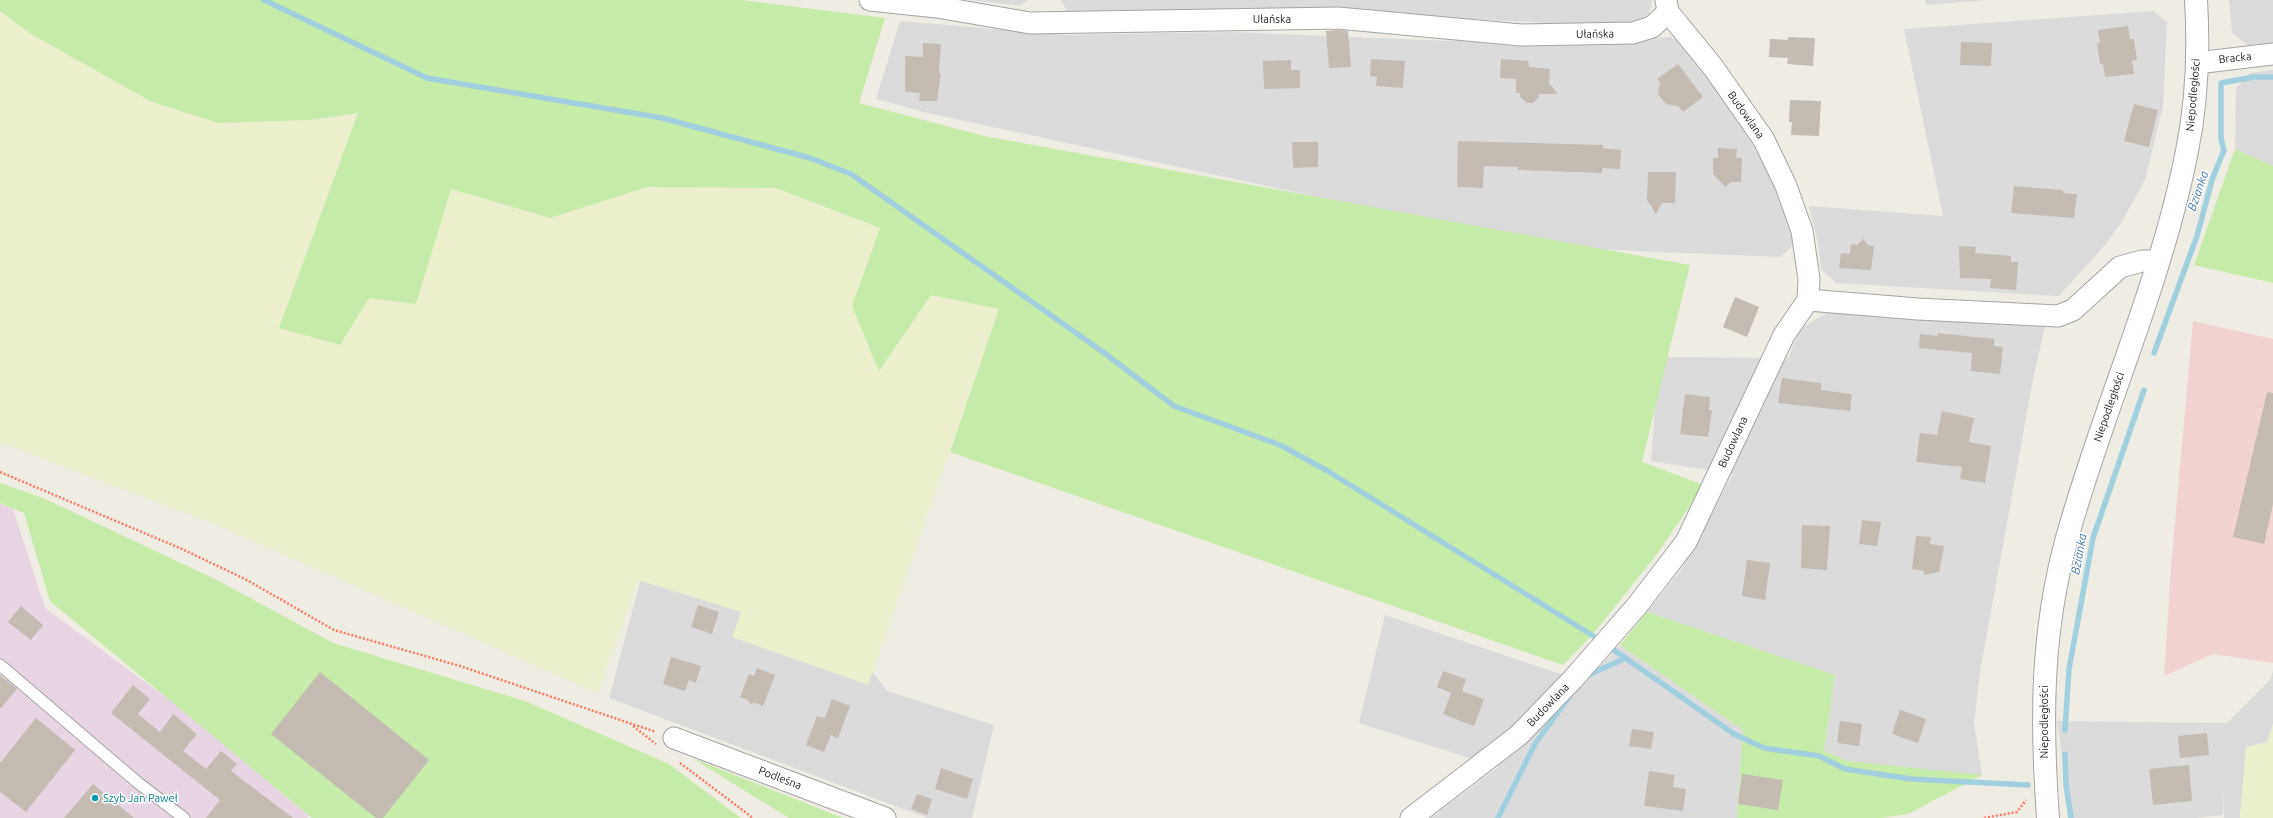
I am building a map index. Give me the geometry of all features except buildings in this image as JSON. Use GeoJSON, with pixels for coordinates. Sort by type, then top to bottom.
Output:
{"type":"FeatureCollection","features":[{"type":"Feature","properties":{"kind":"street","name":"Ułańska"},"geometry":{"type":"LineString","coordinates":[[870,0],[938,4],[1030,23],[1338,18],[1521,35],[1633,33],[1652,27],[1667,6]]}},
{"type":"Feature","properties":{"kind":"street","name":"Niepodległości"},"geometry":{"type":"LineString","coordinates":[[2048,818],[2042,706],[2047,647],[2059,573],[2067,538],[2096,446],[2175,206],[2188,150],[2197,63],[2196,0]]}},
{"type":"Feature","properties":{"kind":"street","name":"Budowlana"},"geometry":{"type":"LineString","coordinates":[[1411,818],[1519,735],[1573,679],[1636,607],[1686,542],[1784,335],[1808,300],[1809,279],[1802,231],[1786,186],[1774,160],[1764,140],[1713,67],[1667,6]]}},
{"type":"Feature","properties":{"kind":"street","name":"Bracka"},"geometry":{"type":"LineString","coordinates":[[2197,63],[2273,54]]}},
{"type":"Feature","properties":{"kind":"street"},"geometry":{"type":"LineString","coordinates":[[1808,300],[1918,309],[2058,316],[2073,310],[2120,267],[2142,261],[2158,261]]}},
{"type":"Feature","properties":{"kind":"street","name":"Podleśna"},"geometry":{"type":"LineString","coordinates":[[668,743],[885,818]]}},
{"type":"Feature","properties":{"kind":"lane"},"geometry":{"type":"LineString","coordinates":[[0,665],[137,782],[184,818]]}},
{"type":"Feature","properties":{"kind":"path"},"geometry":{"type":"LineString","coordinates":[[0,472],[196,555],[245,579],[334,630],[460,666],[630,724],[668,743]]}},
{"type":"Feature","properties":{"kind":"path"},"geometry":{"type":"LineString","coordinates":[[630,724],[668,743]]}},
{"type":"Feature","properties":{"kind":"path"},"geometry":{"type":"LineString","coordinates":[[679,762],[753,818]]}},
{"type":"Feature","properties":{"kind":"path"},"geometry":{"type":"LineString","coordinates":[[1984,818],[2008,815]]}},
{"type":"Feature","properties":{"kind":"shaded area"},"geometry":{"type":"Polygon","coordinates":[[[970,0],[1028,0],[1020,6],[970,0]]]}},
{"type":"Feature","properties":{"kind":"shaded area"},"geometry":{"type":"Polygon","coordinates":[[[1061,0],[1652,0],[1649,13],[1636,24],[1616,26],[1238,8],[1146,14],[1068,14],[1061,0]]]}},
{"type":"Feature","properties":{"kind":"shaded area"},"geometry":{"type":"Polygon","coordinates":[[[1925,0],[1988,0],[1926,5],[1925,0]]]}},
{"type":"Feature","properties":{"kind":"shaded area"},"geometry":{"type":"Polygon","coordinates":[[[2229,0],[2273,0],[2273,43],[2248,45],[2232,33],[2229,0]]]}},
{"type":"Feature","properties":{"kind":"shaded area"},"geometry":{"type":"Polygon","coordinates":[[[2153,11],[2167,22],[2163,106],[2145,180],[2123,220],[2105,245],[2059,296],[1836,283],[1821,269],[1818,243],[1809,206],[1943,216],[1904,29],[2153,11]]]}},
{"type":"Feature","properties":{"kind":"shaded area"},"geometry":{"type":"Polygon","coordinates":[[[900,21],[1065,35],[1229,32],[1501,43],[1671,37],[1683,43],[1745,125],[1797,229],[1798,241],[1780,257],[1566,248],[1536,244],[928,113],[876,99],[900,21]]]}},
{"type":"Feature","properties":{"kind":"shaded area"},"geometry":{"type":"Polygon","coordinates":[[[2273,70],[2273,166],[2235,149],[2236,88],[2250,73],[2273,70]]]}},
{"type":"Feature","properties":{"kind":"shaded area"},"geometry":{"type":"Polygon","coordinates":[[[1830,311],[2046,323],[2034,374],[1980,672],[1974,723],[1982,775],[1847,761],[1824,751],[1835,675],[1647,612],[1681,570],[1733,474],[1651,461],[1659,357],[1788,358],[1800,329],[1830,311]]]}},
{"type":"Feature","properties":{"kind":"shaded area"},"geometry":{"type":"Polygon","coordinates":[[[2193,321],[2273,339],[2273,663],[2213,654],[2164,676],[2171,567],[2193,321]]]}},
{"type":"Feature","properties":{"kind":"shaded area"},"geometry":{"type":"Polygon","coordinates":[[[0,504],[13,509],[45,608],[183,710],[309,816],[307,818],[0,818],[0,504]]]}},
{"type":"Feature","properties":{"kind":"shaded area"},"geometry":{"type":"Polygon","coordinates":[[[645,564],[860,655],[887,691],[994,725],[972,818],[927,818],[609,698],[645,564]]]}},
{"type":"Feature","properties":{"kind":"shaded area"},"geometry":{"type":"Polygon","coordinates":[[[1385,615],[1585,682],[1620,645],[1743,730],[1737,818],[1431,818],[1498,767],[1359,723],[1385,615]]]}},
{"type":"Feature","properties":{"kind":"shaded area"},"geometry":{"type":"Polygon","coordinates":[[[2273,671],[2273,724],[2267,742],[2246,747],[2240,818],[2224,818],[2223,784],[2223,815],[2195,818],[2071,818],[2057,721],[2227,723],[2270,680],[2273,671]]]}},
{"type":"Feature","properties":{"kind":"green space"},"geometry":{"type":"Polygon","coordinates":[[[0,0],[742,0],[885,18],[859,103],[984,136],[1690,265],[1642,462],[1704,485],[1657,554],[1593,634],[1563,665],[950,452],[999,309],[931,295],[879,371],[852,306],[880,228],[776,188],[647,187],[550,218],[451,189],[416,304],[369,298],[340,345],[279,328],[358,113],[311,120],[218,123],[152,102],[31,34],[0,11],[0,0]]]}},
{"type":"Feature","properties":{"kind":"green space"},"geometry":{"type":"Polygon","coordinates":[[[0,11],[31,34],[152,102],[218,123],[311,120],[358,113],[279,328],[369,298],[416,304],[451,188],[550,218],[647,187],[776,188],[880,228],[852,306],[931,294],[999,309],[868,685],[732,637],[741,612],[638,580],[598,693],[217,525],[0,442],[0,11]]]}},
{"type":"Feature","properties":{"kind":"green space"},"geometry":{"type":"Polygon","coordinates":[[[2235,149],[2273,166],[2273,283],[2194,265],[2235,149]]]}},
{"type":"Feature","properties":{"kind":"green space"},"geometry":{"type":"Polygon","coordinates":[[[0,483],[43,498],[217,580],[333,643],[525,701],[669,764],[741,818],[312,818],[50,601],[24,513],[0,503],[0,483]]]}},
{"type":"Feature","properties":{"kind":"green space"},"geometry":{"type":"Polygon","coordinates":[[[1647,612],[1835,675],[1824,751],[1847,761],[1982,775],[1908,814],[1881,818],[1737,818],[1743,730],[1620,645],[1647,612]]]}},
{"type":"Feature","properties":{"kind":"green space"},"geometry":{"type":"Polygon","coordinates":[[[2273,724],[2273,818],[2240,818],[2246,747],[2267,742],[2273,724]]]}},
{"type":"Feature","properties":{"kind":"green space"},"geometry":{"type":"Polygon","coordinates":[[[692,758],[843,818],[789,818],[692,758]]]}},
{"type":"Feature","properties":{"kind":"waterway"},"geometry":{"type":"LineString","coordinates":[[264,0],[427,78],[662,118],[810,158],[851,174],[1103,352],[1174,406],[1280,445],[1326,470],[1595,637]]}},
{"type":"Feature","properties":{"kind":"waterway","name":"Bzianka"},"geometry":{"type":"LineString","coordinates":[[2154,353],[2197,236],[2212,180],[2224,150],[2221,139],[2221,83],[2254,77],[2273,77]]}},
{"type":"Feature","properties":{"kind":"waterway","name":"Bzianka"},"geometry":{"type":"LineString","coordinates":[[2065,730],[2069,669],[2093,538],[2144,390]]}},
{"type":"Feature","properties":{"kind":"waterway"},"geometry":{"type":"LineString","coordinates":[[1614,650],[1734,734],[1764,748],[1819,756],[1845,769],[1911,779],[2028,785]]}},
{"type":"Feature","properties":{"kind":"waterway"},"geometry":{"type":"LineString","coordinates":[[1586,676],[1626,658]]}},
{"type":"Feature","properties":{"kind":"waterway"},"geometry":{"type":"LineString","coordinates":[[1498,818],[1535,744],[1572,693]]}},
{"type":"Feature","properties":{"kind":"waterway","name":"Bzianka"},"geometry":{"type":"LineString","coordinates":[[2065,754],[2066,785],[2071,818]]}},
{"type":"Feature","properties":{"kind":"place","name":"Szyb Jan Paweł"},"geometry":{"type":"Point","coordinates":[95,798]}}]}
